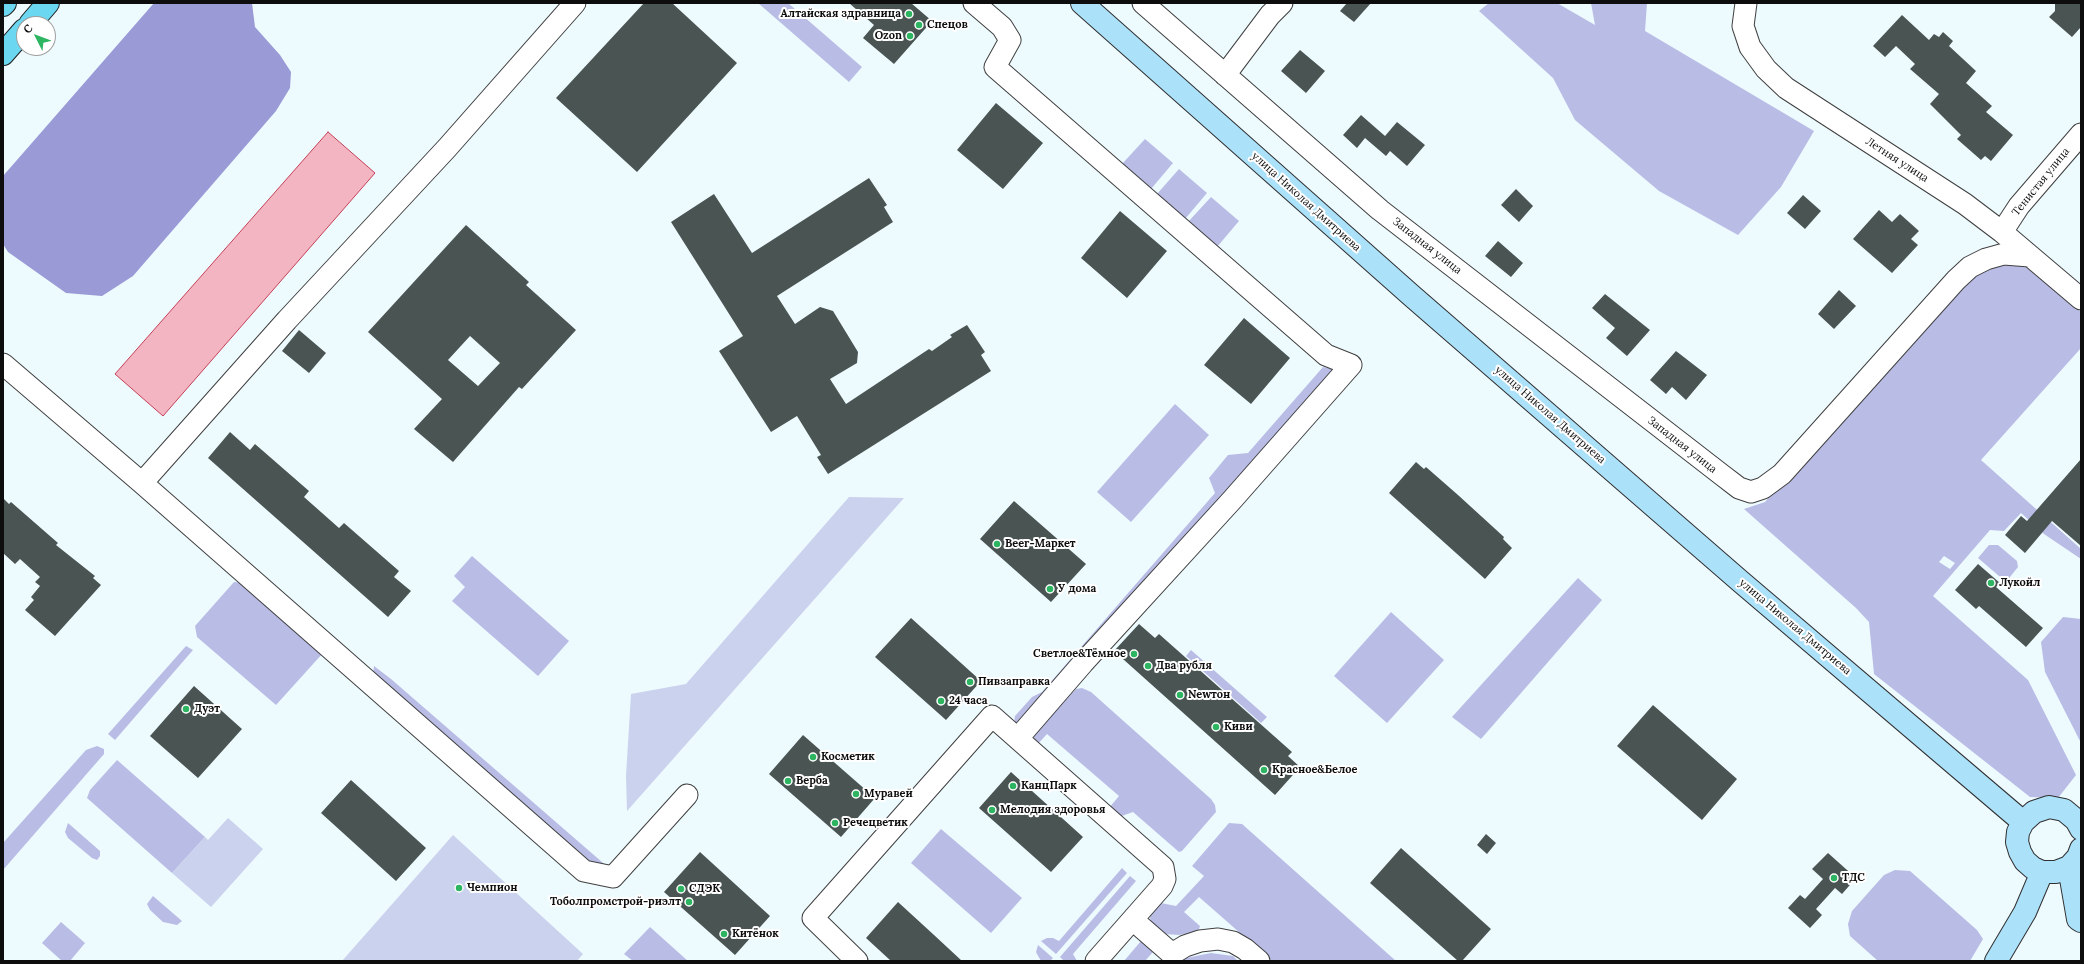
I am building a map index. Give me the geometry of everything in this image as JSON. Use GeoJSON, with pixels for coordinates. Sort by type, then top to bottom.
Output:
{"type":"FeatureCollection","features":[{"type":"Feature","properties":{"kind":"main road"},"geometry":{"type":"LineString","coordinates":[[37,16],[48,3]]}},
{"type":"Feature","properties":{"kind":"main road","name":"улица Николая Дмитриева"},"geometry":{"type":"LineString","coordinates":[[1082,3],[1424,306],[1740,581],[2022,822]]}},
{"type":"Feature","properties":{"kind":"main road"},"geometry":{"type":"LineString","coordinates":[[3,54],[16,39]]}},
{"type":"Feature","properties":{"kind":"main road"},"geometry":{"type":"LineString","coordinates":[[2079,821],[2064,810],[2049,807],[2034,812],[2022,822],[2018,837],[2020,852],[2025,861],[2033,868],[2042,872],[2056,872],[2069,867],[2078,857],[2081,849]]}},
{"type":"Feature","properties":{"kind":"main road"},"geometry":{"type":"LineString","coordinates":[[2069,867],[2078,919],[2081,922]]}},
{"type":"Feature","properties":{"kind":"main road"},"geometry":{"type":"LineString","coordinates":[[1996,961],[2025,912],[2042,872]]}},
{"type":"Feature","properties":{"kind":"street"},"geometry":{"type":"LineString","coordinates":[[142,483],[287,320],[446,148],[575,3]]}},
{"type":"Feature","properties":{"kind":"street"},"geometry":{"type":"LineString","coordinates":[[974,3],[1002,27],[1010,40],[995,67],[1326,355],[1351,365],[1155,585],[1083,663],[1018,738]]}},
{"type":"Feature","properties":{"kind":"street","name":"Западная улица"},"geometry":{"type":"LineString","coordinates":[[1143,3],[1380,210],[1722,475],[1740,488],[1751,492],[1763,488],[1782,474],[1970,266],[1986,259],[2004,254],[2030,256]]}},
{"type":"Feature","properties":{"kind":"street"},"geometry":{"type":"LineString","coordinates":[[1225,75],[1270,16],[1282,3]]}},
{"type":"Feature","properties":{"kind":"street","name":"Летняя улица"},"geometry":{"type":"LineString","coordinates":[[1746,3],[1743,26],[1750,47],[1766,69],[1786,88],[1965,204],[2002,232],[2081,299]]}},
{"type":"Feature","properties":{"kind":"street","name":"Тенистая улица"},"geometry":{"type":"LineString","coordinates":[[2002,232],[2019,206],[2081,134]]}},
{"type":"Feature","properties":{"kind":"street"},"geometry":{"type":"LineString","coordinates":[[3,364],[142,483],[584,871],[613,877],[687,795]]}},
{"type":"Feature","properties":{"kind":"street"},"geometry":{"type":"LineString","coordinates":[[857,961],[813,918],[992,716],[1163,867],[1165,879],[1162,886],[1096,961]]}},
{"type":"Feature","properties":{"kind":"street"},"geometry":{"type":"LineString","coordinates":[[1133,920],[1172,954],[1185,946],[1200,941],[1218,939],[1233,942],[1259,961]]}},
{"type":"Feature","properties":{"kind":"shaded area"},"geometry":{"type":"Polygon","coordinates":[[[154,3],[252,3],[255,27],[280,55],[291,72],[290,88],[276,111],[133,276],[102,296],[66,293],[8,252],[3,244],[3,176],[154,3]]]}},
{"type":"Feature","properties":{"kind":"shaded area"},"geometry":{"type":"Polygon","coordinates":[[[758,3],[788,3],[862,67],[849,82],[758,3]]]}},
{"type":"Feature","properties":{"kind":"shaded area"},"geometry":{"type":"Polygon","coordinates":[[[1489,3],[1557,3],[1595,25],[1591,3],[1647,3],[1645,31],[1814,131],[1781,187],[1738,235],[1659,191],[1575,120],[1553,78],[1479,11],[1489,3]]]}},
{"type":"Feature","properties":{"kind":"shaded area"},"geometry":{"type":"Polygon","coordinates":[[[328,132],[375,173],[163,416],[115,374],[328,132]]]}},
{"type":"Feature","properties":{"kind":"shaded area"},"geometry":{"type":"Polygon","coordinates":[[[1145,139],[1173,163],[1151,189],[1122,164],[1145,139]]]}},
{"type":"Feature","properties":{"kind":"shaded area"},"geometry":{"type":"Polygon","coordinates":[[[1179,169],[1207,193],[1185,219],[1157,194],[1179,169]]]}},
{"type":"Feature","properties":{"kind":"shaded area"},"geometry":{"type":"Polygon","coordinates":[[[1211,197],[1239,221],[1217,247],[1188,222],[1211,197]]]}},
{"type":"Feature","properties":{"kind":"shaded area"},"geometry":{"type":"Polygon","coordinates":[[[2002,260],[2026,263],[2081,312],[2081,348],[1981,460],[2081,549],[2081,559],[2044,534],[2021,513],[2004,531],[1990,530],[1933,596],[2028,680],[2076,775],[2058,798],[2030,797],[1874,674],[1869,622],[1856,608],[1744,509],[1765,502],[1911,337],[1978,270],[2002,260]],[[1944,556],[1939,562],[1950,569],[1955,563],[1944,556]]]}},
{"type":"Feature","properties":{"kind":"shaded area"},"geometry":{"type":"Polygon","coordinates":[[[1323,367],[1333,369],[1017,729],[1014,723],[1015,716],[1032,697],[1042,692],[1215,493],[1209,478],[1228,455],[1248,453],[1323,367]]]}},
{"type":"Feature","properties":{"kind":"shaded area"},"geometry":{"type":"Polygon","coordinates":[[[1175,404],[1209,435],[1131,522],[1097,492],[1175,404]]]}},
{"type":"Feature","properties":{"kind":"shaded area"},"geometry":{"type":"Polygon","coordinates":[[[849,497],[904,498],[627,811],[626,776],[631,694],[686,684],[849,497]]]}},
{"type":"Feature","properties":{"kind":"shaded area"},"geometry":{"type":"Polygon","coordinates":[[[1989,545],[1998,545],[2017,561],[2018,567],[2006,582],[1978,558],[1989,545]]]}},
{"type":"Feature","properties":{"kind":"shaded area"},"geometry":{"type":"Polygon","coordinates":[[[472,556],[569,641],[538,676],[452,601],[465,587],[454,576],[472,556]]]}},
{"type":"Feature","properties":{"kind":"shaded area"},"geometry":{"type":"Polygon","coordinates":[[[1578,578],[1602,600],[1481,739],[1452,717],[1578,578]]]}},
{"type":"Feature","properties":{"kind":"shaded area"},"geometry":{"type":"Polygon","coordinates":[[[234,582],[243,583],[323,653],[276,705],[197,637],[195,626],[234,582]]]}},
{"type":"Feature","properties":{"kind":"shaded area"},"geometry":{"type":"Polygon","coordinates":[[[1391,612],[1444,660],[1387,723],[1334,676],[1391,612]]]}},
{"type":"Feature","properties":{"kind":"shaded area"},"geometry":{"type":"Polygon","coordinates":[[[2063,617],[2081,619],[2081,743],[2045,672],[2041,642],[2063,617]]]}},
{"type":"Feature","properties":{"kind":"shaded area"},"geometry":{"type":"Polygon","coordinates":[[[186,646],[193,650],[115,740],[108,734],[186,646]]]}},
{"type":"Feature","properties":{"kind":"shaded area"},"geometry":{"type":"Polygon","coordinates":[[[1191,650],[1267,717],[1261,723],[1186,656],[1191,650]]]}},
{"type":"Feature","properties":{"kind":"shaded area"},"geometry":{"type":"Polygon","coordinates":[[[374,666],[391,679],[610,869],[599,869],[373,675],[374,666]]]}},
{"type":"Feature","properties":{"kind":"shaded area"},"geometry":{"type":"Polygon","coordinates":[[[1082,688],[1091,692],[1211,799],[1215,805],[1216,812],[1182,851],[1179,852],[1133,812],[1119,817],[1109,808],[1119,796],[1047,734],[1037,745],[1034,741],[1034,735],[1076,689],[1082,688]]]}},
{"type":"Feature","properties":{"kind":"shaded area"},"geometry":{"type":"Polygon","coordinates":[[[97,746],[104,749],[104,754],[3,870],[3,843],[86,750],[97,746]]]}},
{"type":"Feature","properties":{"kind":"shaded area"},"geometry":{"type":"Polygon","coordinates":[[[117,760],[205,837],[172,873],[87,798],[90,790],[117,760]]]}},
{"type":"Feature","properties":{"kind":"shaded area"},"geometry":{"type":"Polygon","coordinates":[[[228,818],[263,849],[211,907],[172,873],[205,837],[208,840],[228,818]]]}},
{"type":"Feature","properties":{"kind":"shaded area"},"geometry":{"type":"Polygon","coordinates":[[[68,823],[100,851],[100,856],[97,860],[92,858],[68,838],[65,832],[68,823]]]}},
{"type":"Feature","properties":{"kind":"shaded area"},"geometry":{"type":"Polygon","coordinates":[[[1229,823],[1242,824],[1396,961],[1272,961],[1199,897],[1184,912],[1200,926],[1198,932],[1179,935],[1165,934],[1152,930],[1150,917],[1154,907],[1161,903],[1176,906],[1204,876],[1192,866],[1229,823]]]}},
{"type":"Feature","properties":{"kind":"shaded area"},"geometry":{"type":"Polygon","coordinates":[[[941,829],[1022,898],[991,933],[911,863],[941,829]]]}},
{"type":"Feature","properties":{"kind":"shaded area","name":"Чемпион"},"geometry":{"type":"Polygon","coordinates":[[[453,835],[583,954],[577,961],[342,961],[453,835]]]}},
{"type":"Feature","properties":{"kind":"shaded area"},"geometry":{"type":"Polygon","coordinates":[[[1122,868],[1127,873],[1056,954],[1041,941],[1047,938],[1053,938],[1059,941],[1122,868]]]}},
{"type":"Feature","properties":{"kind":"shaded area"},"geometry":{"type":"Polygon","coordinates":[[[1895,870],[1910,871],[1977,930],[1983,939],[1970,961],[1878,961],[1850,936],[1848,924],[1852,911],[1884,875],[1895,870]]]}},
{"type":"Feature","properties":{"kind":"shaded area"},"geometry":{"type":"Polygon","coordinates":[[[1130,876],[1136,881],[1073,954],[1077,961],[1064,961],[1060,957],[1130,876]]]}},
{"type":"Feature","properties":{"kind":"shaded area"},"geometry":{"type":"Polygon","coordinates":[[[153,896],[182,921],[177,925],[163,922],[150,910],[147,904],[153,896]]]}},
{"type":"Feature","properties":{"kind":"shaded area"},"geometry":{"type":"Polygon","coordinates":[[[61,922],[85,943],[70,961],[62,961],[42,943],[61,922]]]}},
{"type":"Feature","properties":{"kind":"shaded area"},"geometry":{"type":"Polygon","coordinates":[[[650,927],[688,961],[633,961],[624,954],[650,927]]]}},
{"type":"Feature","properties":{"kind":"shaded area"},"geometry":{"type":"Polygon","coordinates":[[[1141,941],[1153,952],[1145,961],[1124,961],[1141,941]]]}},
{"type":"Feature","properties":{"kind":"shaded area"},"geometry":{"type":"Polygon","coordinates":[[[1038,945],[1053,958],[1050,961],[1041,961],[1036,952],[1038,945]]]}},
{"type":"Feature","properties":{"kind":"shaded area"},"geometry":{"type":"Polygon","coordinates":[[[1211,953],[1233,956],[1238,961],[1182,961],[1186,958],[1211,953]]]}},
{"type":"Feature","properties":{"kind":"building"},"geometry":{"type":"Polygon","coordinates":[[[644,3],[672,3],[737,63],[637,172],[556,98],[644,3]]]}},
{"type":"Feature","properties":{"kind":"building"},"geometry":{"type":"Polygon","coordinates":[[[849,3],[911,3],[932,21],[894,64],[863,38],[874,25],[849,3]]]}},
{"type":"Feature","properties":{"kind":"building"},"geometry":{"type":"Polygon","coordinates":[[[1347,3],[1371,3],[1354,22],[1340,11],[1347,3]]]}},
{"type":"Feature","properties":{"kind":"building"},"geometry":{"type":"Polygon","coordinates":[[[2055,3],[2081,3],[2081,27],[2072,37],[2049,17],[2055,11],[2055,3]]]}},
{"type":"Feature","properties":{"kind":"building"},"geometry":{"type":"Polygon","coordinates":[[[1902,15],[1929,40],[1934,34],[1939,37],[1943,32],[1953,41],[1949,46],[1976,71],[1966,83],[1992,106],[1986,112],[2013,135],[1991,161],[1985,156],[1981,160],[1957,139],[1961,135],[1930,104],[1939,94],[1910,69],[1915,64],[1896,46],[1885,57],[1873,46],[1902,15]]]}},
{"type":"Feature","properties":{"kind":"building"},"geometry":{"type":"Polygon","coordinates":[[[1300,50],[1325,71],[1306,93],[1281,71],[1300,50]]]}},
{"type":"Feature","properties":{"kind":"building"},"geometry":{"type":"Polygon","coordinates":[[[996,103],[1043,143],[1003,189],[957,150],[996,103]]]}},
{"type":"Feature","properties":{"kind":"building"},"geometry":{"type":"Polygon","coordinates":[[[1361,115],[1385,136],[1397,122],[1425,145],[1407,166],[1390,151],[1386,156],[1365,138],[1357,148],[1343,135],[1361,115]]]}},
{"type":"Feature","properties":{"kind":"building"},"geometry":{"type":"Polygon","coordinates":[[[869,178],[887,205],[884,207],[893,222],[777,296],[795,324],[820,307],[833,311],[858,352],[857,363],[830,379],[846,404],[929,349],[932,351],[952,337],[950,335],[967,325],[985,352],[981,355],[991,371],[828,474],[817,457],[821,455],[797,416],[771,432],[719,351],[743,336],[671,222],[714,194],[752,253],[869,178]]]}},
{"type":"Feature","properties":{"kind":"building"},"geometry":{"type":"Polygon","coordinates":[[[1516,189],[1533,206],[1519,222],[1501,205],[1516,189]]]}},
{"type":"Feature","properties":{"kind":"building"},"geometry":{"type":"Polygon","coordinates":[[[1803,195],[1821,211],[1805,229],[1787,213],[1803,195]]]}},
{"type":"Feature","properties":{"kind":"building"},"geometry":{"type":"Polygon","coordinates":[[[1879,210],[1892,222],[1900,214],[1919,231],[1911,239],[1918,245],[1892,273],[1853,239],[1879,210]]]}},
{"type":"Feature","properties":{"kind":"building"},"geometry":{"type":"Polygon","coordinates":[[[1120,211],[1167,251],[1127,298],[1081,258],[1120,211]]]}},
{"type":"Feature","properties":{"kind":"building"},"geometry":{"type":"Polygon","coordinates":[[[466,225],[529,282],[526,285],[576,330],[522,389],[519,387],[453,462],[414,429],[442,399],[368,332],[466,225]],[[470,336],[448,360],[478,386],[500,363],[470,336]]]}},
{"type":"Feature","properties":{"kind":"building"},"geometry":{"type":"Polygon","coordinates":[[[1498,241],[1523,263],[1511,277],[1485,256],[1498,241]]]}},
{"type":"Feature","properties":{"kind":"building"},"geometry":{"type":"Polygon","coordinates":[[[1839,290],[1856,306],[1834,329],[1818,314],[1839,290]]]}},
{"type":"Feature","properties":{"kind":"building"},"geometry":{"type":"Polygon","coordinates":[[[1605,294],[1650,330],[1627,356],[1606,338],[1615,328],[1592,308],[1605,294]]]}},
{"type":"Feature","properties":{"kind":"building"},"geometry":{"type":"Polygon","coordinates":[[[1244,318],[1290,358],[1251,404],[1204,365],[1244,318]]]}},
{"type":"Feature","properties":{"kind":"building"},"geometry":{"type":"Polygon","coordinates":[[[299,330],[326,353],[309,373],[282,351],[299,330]]]}},
{"type":"Feature","properties":{"kind":"building"},"geometry":{"type":"Polygon","coordinates":[[[1676,351],[1707,375],[1686,400],[1672,387],[1666,394],[1650,380],[1676,351]]]}},
{"type":"Feature","properties":{"kind":"building"},"geometry":{"type":"Polygon","coordinates":[[[230,432],[250,450],[255,444],[309,491],[304,497],[339,528],[344,523],[399,571],[394,577],[411,591],[388,617],[208,458],[230,432]]]}},
{"type":"Feature","properties":{"kind":"building"},"geometry":{"type":"Polygon","coordinates":[[[2081,459],[2081,546],[2052,521],[2025,553],[2005,535],[2021,516],[2027,521],[2081,459]]]}},
{"type":"Feature","properties":{"kind":"building"},"geometry":{"type":"Polygon","coordinates":[[[1416,462],[1424,469],[1426,467],[1458,495],[1504,537],[1503,539],[1512,548],[1485,579],[1389,493],[1416,462]]]}},
{"type":"Feature","properties":{"kind":"building"},"geometry":{"type":"Polygon","coordinates":[[[3,498],[9,504],[11,502],[58,543],[56,545],[95,576],[93,578],[101,585],[55,636],[25,610],[34,600],[31,597],[40,586],[35,582],[40,577],[20,559],[15,564],[3,553],[3,498]]]}},
{"type":"Feature","properties":{"kind":"building"},"geometry":{"type":"Polygon","coordinates":[[[1014,501],[1086,564],[1051,602],[980,539],[1014,501]]]}},
{"type":"Feature","properties":{"kind":"building"},"geometry":{"type":"Polygon","coordinates":[[[1978,564],[2000,583],[1996,587],[2043,628],[2026,647],[1979,606],[1976,609],[1955,590],[1978,564]]]}},
{"type":"Feature","properties":{"kind":"building"},"geometry":{"type":"Polygon","coordinates":[[[911,618],[981,681],[946,720],[875,657],[911,618]]]}},
{"type":"Feature","properties":{"kind":"building"},"geometry":{"type":"Polygon","coordinates":[[[1139,624],[1155,638],[1159,634],[1292,752],[1288,756],[1300,767],[1275,795],[1114,651],[1139,624]]]}},
{"type":"Feature","properties":{"kind":"building"},"geometry":{"type":"Polygon","coordinates":[[[194,686],[242,729],[198,778],[150,736],[194,686]]]}},
{"type":"Feature","properties":{"kind":"building"},"geometry":{"type":"Polygon","coordinates":[[[1653,705],[1737,779],[1702,820],[1617,746],[1653,705]]]}},
{"type":"Feature","properties":{"kind":"building"},"geometry":{"type":"Polygon","coordinates":[[[803,735],[875,798],[841,837],[769,774],[803,735]]]}},
{"type":"Feature","properties":{"kind":"building"},"geometry":{"type":"Polygon","coordinates":[[[1011,772],[1083,837],[1051,872],[979,808],[1011,772]]]}},
{"type":"Feature","properties":{"kind":"building"},"geometry":{"type":"Polygon","coordinates":[[[351,780],[426,848],[396,881],[321,813],[351,780]]]}},
{"type":"Feature","properties":{"kind":"building"},"geometry":{"type":"Polygon","coordinates":[[[1486,834],[1496,843],[1487,854],[1477,845],[1486,834]]]}},
{"type":"Feature","properties":{"kind":"building"},"geometry":{"type":"Polygon","coordinates":[[[1401,848],[1491,929],[1462,961],[1458,961],[1370,883],[1401,848]]]}},
{"type":"Feature","properties":{"kind":"building"},"geometry":{"type":"Polygon","coordinates":[[[700,852],[770,916],[735,955],[664,892],[700,852]]]}},
{"type":"Feature","properties":{"kind":"building"},"geometry":{"type":"Polygon","coordinates":[[[1828,853],[1856,878],[1842,894],[1835,888],[1816,909],[1822,915],[1810,928],[1788,908],[1800,895],[1805,899],[1823,879],[1812,869],[1828,853]]]}},
{"type":"Feature","properties":{"kind":"building"},"geometry":{"type":"Polygon","coordinates":[[[898,902],[962,961],[891,961],[866,938],[898,902]]]}},
{"type":"Feature","properties":{"kind":"place","name":"Алтайская здравница"},"geometry":{"type":"Point","coordinates":[909,14]}},
{"type":"Feature","properties":{"kind":"place","name":"Спецов"},"geometry":{"type":"Point","coordinates":[919,25]}},
{"type":"Feature","properties":{"kind":"place","name":"Ozon"},"geometry":{"type":"Point","coordinates":[910,36]}},
{"type":"Feature","properties":{"kind":"place","name":"Beer-Маркет"},"geometry":{"type":"Point","coordinates":[997,544]}},
{"type":"Feature","properties":{"kind":"place","name":"Лукойл"},"geometry":{"type":"Point","coordinates":[1991,583]}},
{"type":"Feature","properties":{"kind":"place","name":"У дома"},"geometry":{"type":"Point","coordinates":[1050,589]}},
{"type":"Feature","properties":{"kind":"place","name":"Светлое&Тёмное"},"geometry":{"type":"Point","coordinates":[1134,654]}},
{"type":"Feature","properties":{"kind":"place","name":"Два рубля"},"geometry":{"type":"Point","coordinates":[1148,666]}},
{"type":"Feature","properties":{"kind":"place","name":"Пивзаправка"},"geometry":{"type":"Point","coordinates":[970,682]}},
{"type":"Feature","properties":{"kind":"place","name":"Newтон"},"geometry":{"type":"Point","coordinates":[1180,695]}},
{"type":"Feature","properties":{"kind":"place","name":"24 часа"},"geometry":{"type":"Point","coordinates":[941,701]}},
{"type":"Feature","properties":{"kind":"place","name":"Дуэт"},"geometry":{"type":"Point","coordinates":[186,709]}},
{"type":"Feature","properties":{"kind":"place","name":"Киви"},"geometry":{"type":"Point","coordinates":[1216,727]}},
{"type":"Feature","properties":{"kind":"place","name":"Косметик"},"geometry":{"type":"Point","coordinates":[813,757]}},
{"type":"Feature","properties":{"kind":"place","name":"Красное&Белое"},"geometry":{"type":"Point","coordinates":[1264,770]}},
{"type":"Feature","properties":{"kind":"place","name":"Верба"},"geometry":{"type":"Point","coordinates":[788,781]}},
{"type":"Feature","properties":{"kind":"place","name":"КанцПарк"},"geometry":{"type":"Point","coordinates":[1013,786]}},
{"type":"Feature","properties":{"kind":"place","name":"Муравей"},"geometry":{"type":"Point","coordinates":[856,794]}},
{"type":"Feature","properties":{"kind":"place","name":"Мелодия здоровья"},"geometry":{"type":"Point","coordinates":[992,810]}},
{"type":"Feature","properties":{"kind":"place","name":"Речецветик"},"geometry":{"type":"Point","coordinates":[835,823]}},
{"type":"Feature","properties":{"kind":"place","name":"ТДС"},"geometry":{"type":"Point","coordinates":[1834,878]}},
{"type":"Feature","properties":{"kind":"place","name":"Чемпион"},"geometry":{"type":"Point","coordinates":[459,888]}},
{"type":"Feature","properties":{"kind":"place","name":"СДЭК"},"geometry":{"type":"Point","coordinates":[681,889]}},
{"type":"Feature","properties":{"kind":"place","name":"Тоболпромстрой-риэлт"},"geometry":{"type":"Point","coordinates":[689,902]}},
{"type":"Feature","properties":{"kind":"place","name":"Китёнок"},"geometry":{"type":"Point","coordinates":[724,934]}}]}
